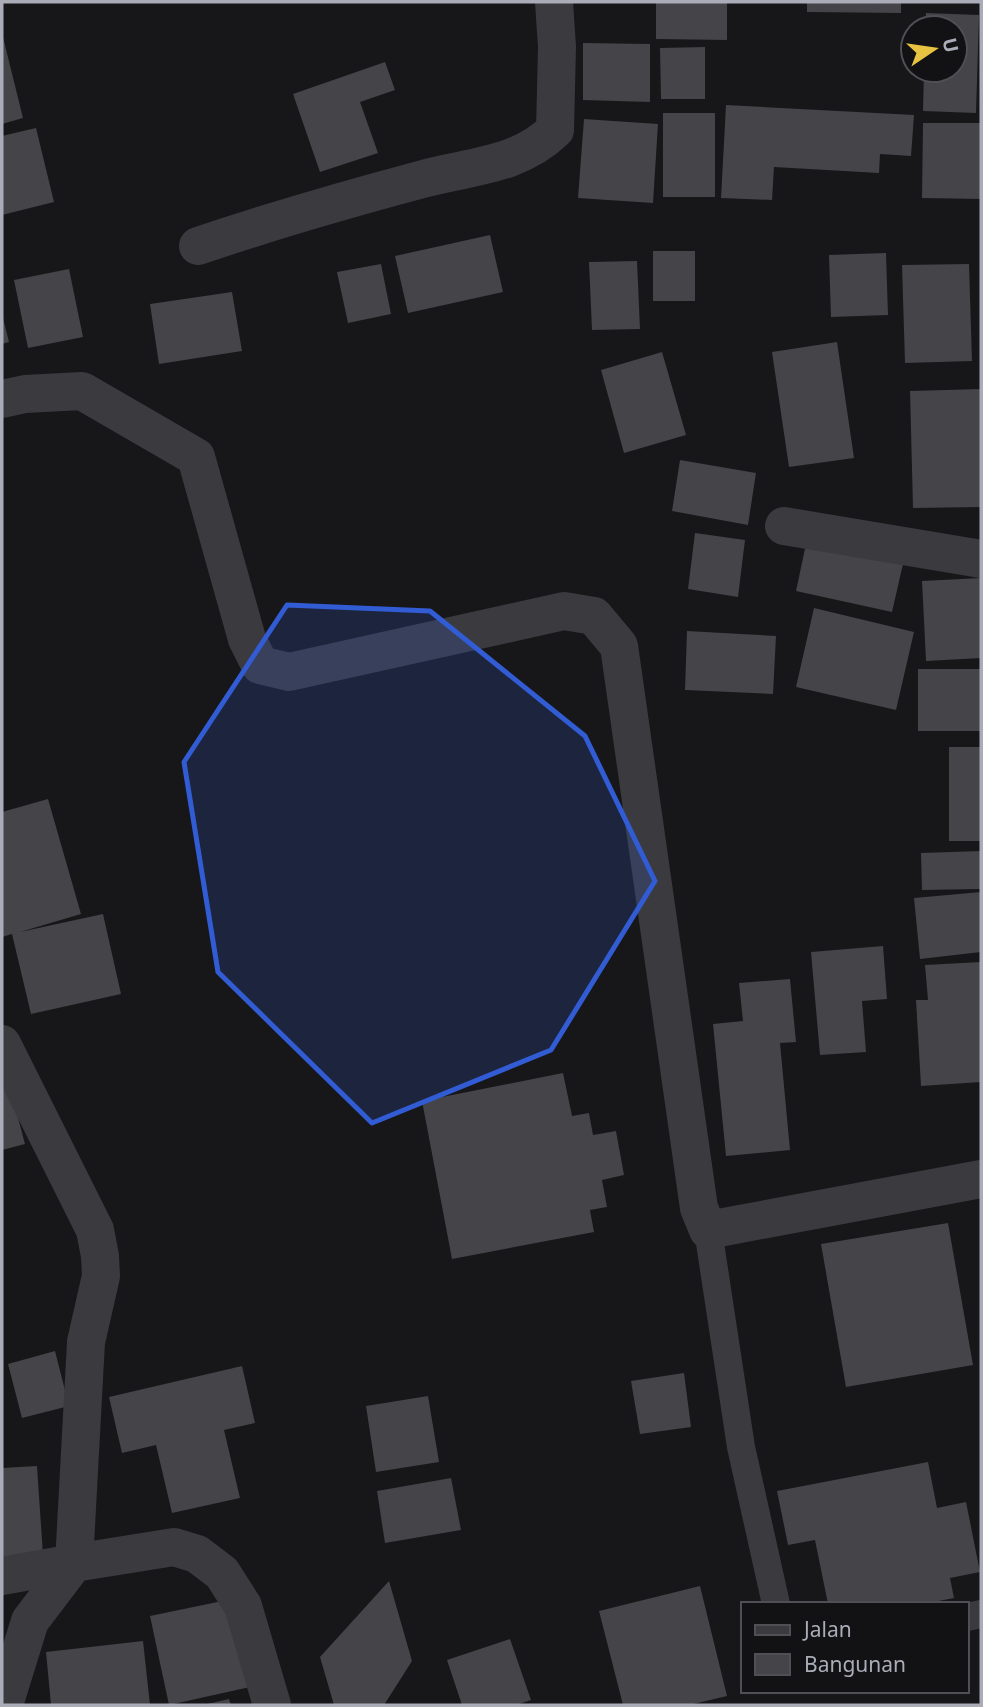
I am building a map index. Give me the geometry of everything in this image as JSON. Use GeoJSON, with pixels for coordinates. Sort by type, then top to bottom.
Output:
{"type":"FeatureCollection","features":[{"type":"Feature","properties":{"kind":"street"},"geometry":{"type":"LineString","coordinates":[[198,246],[425,178],[518,157],[541,144],[555,130],[557,47],[554,2]]}},
{"type":"Feature","properties":{"kind":"street"},"geometry":{"type":"LineString","coordinates":[[2,399],[25,394],[82,391],[196,457],[247,639],[260,665],[289,672],[564,611],[594,616],[619,646],[697,1195],[708,1230],[981,1180]]}},
{"type":"Feature","properties":{"kind":"street"},"geometry":{"type":"LineString","coordinates":[[784,526],[981,559]]}},
{"type":"Feature","properties":{"kind":"street"},"geometry":{"type":"LineString","coordinates":[[2,1044],[95,1230],[101,1276],[86,1342],[74,1563],[30,1622],[4,1705]]}},
{"type":"Feature","properties":{"kind":"street"},"geometry":{"type":"LineString","coordinates":[[2,1576],[174,1547],[197,1554],[222,1573],[243,1605],[272,1705]]}},
{"type":"Feature","properties":{"kind":"lane"},"geometry":{"type":"LineString","coordinates":[[708,1230],[741,1447],[776,1602]]}},
{"type":"Feature","properties":{"kind":"highlighted area"},"geometry":{"type":"Polygon","coordinates":[[[287,605],[430,611],[585,736],[655,881],[551,1050],[372,1123],[218,972],[184,762],[287,605]]]}},
{"type":"Feature","properties":{"kind":"building"},"geometry":{"type":"Polygon","coordinates":[[[656,2],[727,2],[727,40],[656,39],[656,2]]]}},
{"type":"Feature","properties":{"kind":"building"},"geometry":{"type":"Polygon","coordinates":[[[807,2],[901,2],[901,13],[807,12],[807,2]]]}},
{"type":"Feature","properties":{"kind":"building"},"geometry":{"type":"Polygon","coordinates":[[[969,15],[979,15],[976,113],[923,111],[924,84],[969,84],[969,15]]]}},
{"type":"Feature","properties":{"kind":"building"},"geometry":{"type":"Polygon","coordinates":[[[2,33],[23,118],[2,124],[2,33]]]}},
{"type":"Feature","properties":{"kind":"building"},"geometry":{"type":"Polygon","coordinates":[[[583,43],[650,44],[650,102],[583,100],[583,43]]]}},
{"type":"Feature","properties":{"kind":"building"},"geometry":{"type":"Polygon","coordinates":[[[705,47],[705,99],[661,99],[660,48],[705,47]]]}},
{"type":"Feature","properties":{"kind":"building"},"geometry":{"type":"Polygon","coordinates":[[[385,62],[395,90],[360,102],[378,153],[320,172],[293,94],[385,62]]]}},
{"type":"Feature","properties":{"kind":"building"},"geometry":{"type":"Polygon","coordinates":[[[726,105],[914,115],[911,156],[880,154],[879,173],[774,167],[772,200],[721,198],[726,105]]]}},
{"type":"Feature","properties":{"kind":"building"},"geometry":{"type":"Polygon","coordinates":[[[663,113],[715,113],[715,197],[663,197],[663,113]]]}},
{"type":"Feature","properties":{"kind":"building"},"geometry":{"type":"Polygon","coordinates":[[[584,119],[658,124],[653,203],[578,198],[584,119]]]}},
{"type":"Feature","properties":{"kind":"building"},"geometry":{"type":"Polygon","coordinates":[[[923,123],[981,123],[981,199],[922,198],[923,123]]]}},
{"type":"Feature","properties":{"kind":"building"},"geometry":{"type":"Polygon","coordinates":[[[36,128],[54,202],[2,215],[2,136],[36,128]]]}},
{"type":"Feature","properties":{"kind":"building"},"geometry":{"type":"Polygon","coordinates":[[[490,235],[503,292],[408,313],[395,256],[490,235]]]}},
{"type":"Feature","properties":{"kind":"building"},"geometry":{"type":"Polygon","coordinates":[[[653,251],[695,251],[695,301],[653,301],[653,251]]]}},
{"type":"Feature","properties":{"kind":"building"},"geometry":{"type":"Polygon","coordinates":[[[886,253],[888,315],[831,317],[829,255],[886,253]]]}},
{"type":"Feature","properties":{"kind":"building"},"geometry":{"type":"Polygon","coordinates":[[[637,261],[640,329],[592,330],[589,262],[637,261]]]}},
{"type":"Feature","properties":{"kind":"building"},"geometry":{"type":"Polygon","coordinates":[[[381,264],[391,314],[348,323],[337,272],[381,264]]]}},
{"type":"Feature","properties":{"kind":"building"},"geometry":{"type":"Polygon","coordinates":[[[969,264],[972,361],[905,363],[902,265],[969,264]]]}},
{"type":"Feature","properties":{"kind":"building"},"geometry":{"type":"Polygon","coordinates":[[[69,269],[83,337],[28,348],[14,280],[69,269]]]}},
{"type":"Feature","properties":{"kind":"building"},"geometry":{"type":"Polygon","coordinates":[[[232,292],[242,351],[159,364],[150,304],[232,292]]]}},
{"type":"Feature","properties":{"kind":"building"},"geometry":{"type":"Polygon","coordinates":[[[2,314],[9,342],[2,344],[2,314]]]}},
{"type":"Feature","properties":{"kind":"building"},"geometry":{"type":"Polygon","coordinates":[[[837,342],[854,458],[789,467],[772,352],[837,342]]]}},
{"type":"Feature","properties":{"kind":"building"},"geometry":{"type":"Polygon","coordinates":[[[662,352],[686,435],[624,453],[601,370],[662,352]]]}},
{"type":"Feature","properties":{"kind":"building"},"geometry":{"type":"Polygon","coordinates":[[[981,389],[981,507],[913,508],[910,391],[981,389]]]}},
{"type":"Feature","properties":{"kind":"building"},"geometry":{"type":"Polygon","coordinates":[[[680,460],[756,473],[748,525],[672,511],[680,460]]]}},
{"type":"Feature","properties":{"kind":"building"},"geometry":{"type":"Polygon","coordinates":[[[695,533],[745,540],[738,597],[688,589],[695,533]]]}},
{"type":"Feature","properties":{"kind":"building"},"geometry":{"type":"Polygon","coordinates":[[[806,544],[903,564],[892,612],[796,591],[806,544]]]}},
{"type":"Feature","properties":{"kind":"building"},"geometry":{"type":"Polygon","coordinates":[[[981,578],[981,658],[926,661],[922,581],[981,578]]]}},
{"type":"Feature","properties":{"kind":"building"},"geometry":{"type":"Polygon","coordinates":[[[814,608],[914,632],[896,710],[796,687],[814,608]]]}},
{"type":"Feature","properties":{"kind":"building"},"geometry":{"type":"Polygon","coordinates":[[[687,631],[776,636],[773,694],[685,690],[687,631]]]}},
{"type":"Feature","properties":{"kind":"building"},"geometry":{"type":"Polygon","coordinates":[[[918,669],[981,669],[981,731],[918,731],[918,669]]]}},
{"type":"Feature","properties":{"kind":"building"},"geometry":{"type":"Polygon","coordinates":[[[949,747],[981,747],[981,841],[949,841],[949,747]]]}},
{"type":"Feature","properties":{"kind":"building"},"geometry":{"type":"Polygon","coordinates":[[[48,799],[81,914],[20,932],[103,914],[121,994],[31,1014],[12,934],[2,937],[2,812],[48,799]]]}},
{"type":"Feature","properties":{"kind":"building"},"geometry":{"type":"Polygon","coordinates":[[[981,851],[981,889],[922,890],[921,853],[981,851]]]}},
{"type":"Feature","properties":{"kind":"building"},"geometry":{"type":"Polygon","coordinates":[[[981,892],[981,952],[920,959],[914,898],[981,892]]]}},
{"type":"Feature","properties":{"kind":"building"},"geometry":{"type":"Polygon","coordinates":[[[883,946],[887,999],[862,1001],[866,1052],[820,1055],[811,952],[883,946]]]}},
{"type":"Feature","properties":{"kind":"building"},"geometry":{"type":"Polygon","coordinates":[[[981,962],[981,1082],[921,1086],[916,1000],[928,1000],[925,965],[981,962]]]}},
{"type":"Feature","properties":{"kind":"building"},"geometry":{"type":"Polygon","coordinates":[[[790,979],[796,1042],[780,1043],[790,1150],[726,1156],[713,1024],[743,1021],[739,983],[790,979]]]}},
{"type":"Feature","properties":{"kind":"building"},"geometry":{"type":"Polygon","coordinates":[[[4,1065],[25,1144],[2,1150],[2,1066],[4,1065]]]}},
{"type":"Feature","properties":{"kind":"building"},"geometry":{"type":"Polygon","coordinates":[[[563,1073],[572,1116],[589,1113],[593,1135],[616,1131],[624,1175],[602,1180],[607,1207],[590,1210],[594,1232],[452,1259],[422,1101],[563,1073]]]}},
{"type":"Feature","properties":{"kind":"building"},"geometry":{"type":"Polygon","coordinates":[[[948,1223],[973,1365],[846,1387],[821,1244],[948,1223]]]}},
{"type":"Feature","properties":{"kind":"building"},"geometry":{"type":"Polygon","coordinates":[[[55,1351],[69,1406],[22,1418],[8,1364],[55,1351]]]}},
{"type":"Feature","properties":{"kind":"building"},"geometry":{"type":"Polygon","coordinates":[[[242,1366],[255,1423],[224,1430],[240,1498],[172,1513],[156,1445],[122,1453],[109,1397],[242,1366]]]}},
{"type":"Feature","properties":{"kind":"building"},"geometry":{"type":"Polygon","coordinates":[[[684,1373],[691,1427],[640,1434],[631,1381],[684,1373]]]}},
{"type":"Feature","properties":{"kind":"building"},"geometry":{"type":"Polygon","coordinates":[[[428,1396],[439,1462],[376,1472],[366,1406],[428,1396]]]}},
{"type":"Feature","properties":{"kind":"building"},"geometry":{"type":"Polygon","coordinates":[[[928,1462],[937,1508],[966,1502],[980,1572],[950,1578],[954,1598],[933,1602],[828,1602],[815,1540],[788,1545],[777,1491],[928,1462]]]}},
{"type":"Feature","properties":{"kind":"building"},"geometry":{"type":"Polygon","coordinates":[[[37,1466],[43,1555],[2,1557],[2,1468],[37,1466]]]}},
{"type":"Feature","properties":{"kind":"building"},"geometry":{"type":"Polygon","coordinates":[[[451,1478],[461,1530],[385,1543],[377,1491],[451,1478]]]}},
{"type":"Feature","properties":{"kind":"building"},"geometry":{"type":"Polygon","coordinates":[[[389,1581],[412,1661],[384,1705],[334,1705],[320,1657],[389,1581]]]}},
{"type":"Feature","properties":{"kind":"building"},"geometry":{"type":"Polygon","coordinates":[[[700,1586],[727,1696],[689,1705],[623,1705],[599,1611],[700,1586]]]}},
{"type":"Feature","properties":{"kind":"building"},"geometry":{"type":"Polygon","coordinates":[[[232,1599],[250,1687],[169,1705],[150,1616],[232,1599]]]}},
{"type":"Feature","properties":{"kind":"building"},"geometry":{"type":"Polygon","coordinates":[[[510,1639],[531,1700],[516,1705],[462,1705],[447,1660],[510,1639]]]}},
{"type":"Feature","properties":{"kind":"building"},"geometry":{"type":"Polygon","coordinates":[[[143,1641],[150,1705],[51,1705],[46,1652],[143,1641]]]}},
{"type":"Feature","properties":{"kind":"building"},"geometry":{"type":"Polygon","coordinates":[[[229,1699],[231,1705],[207,1705],[207,1704],[229,1699]]]}}]}
